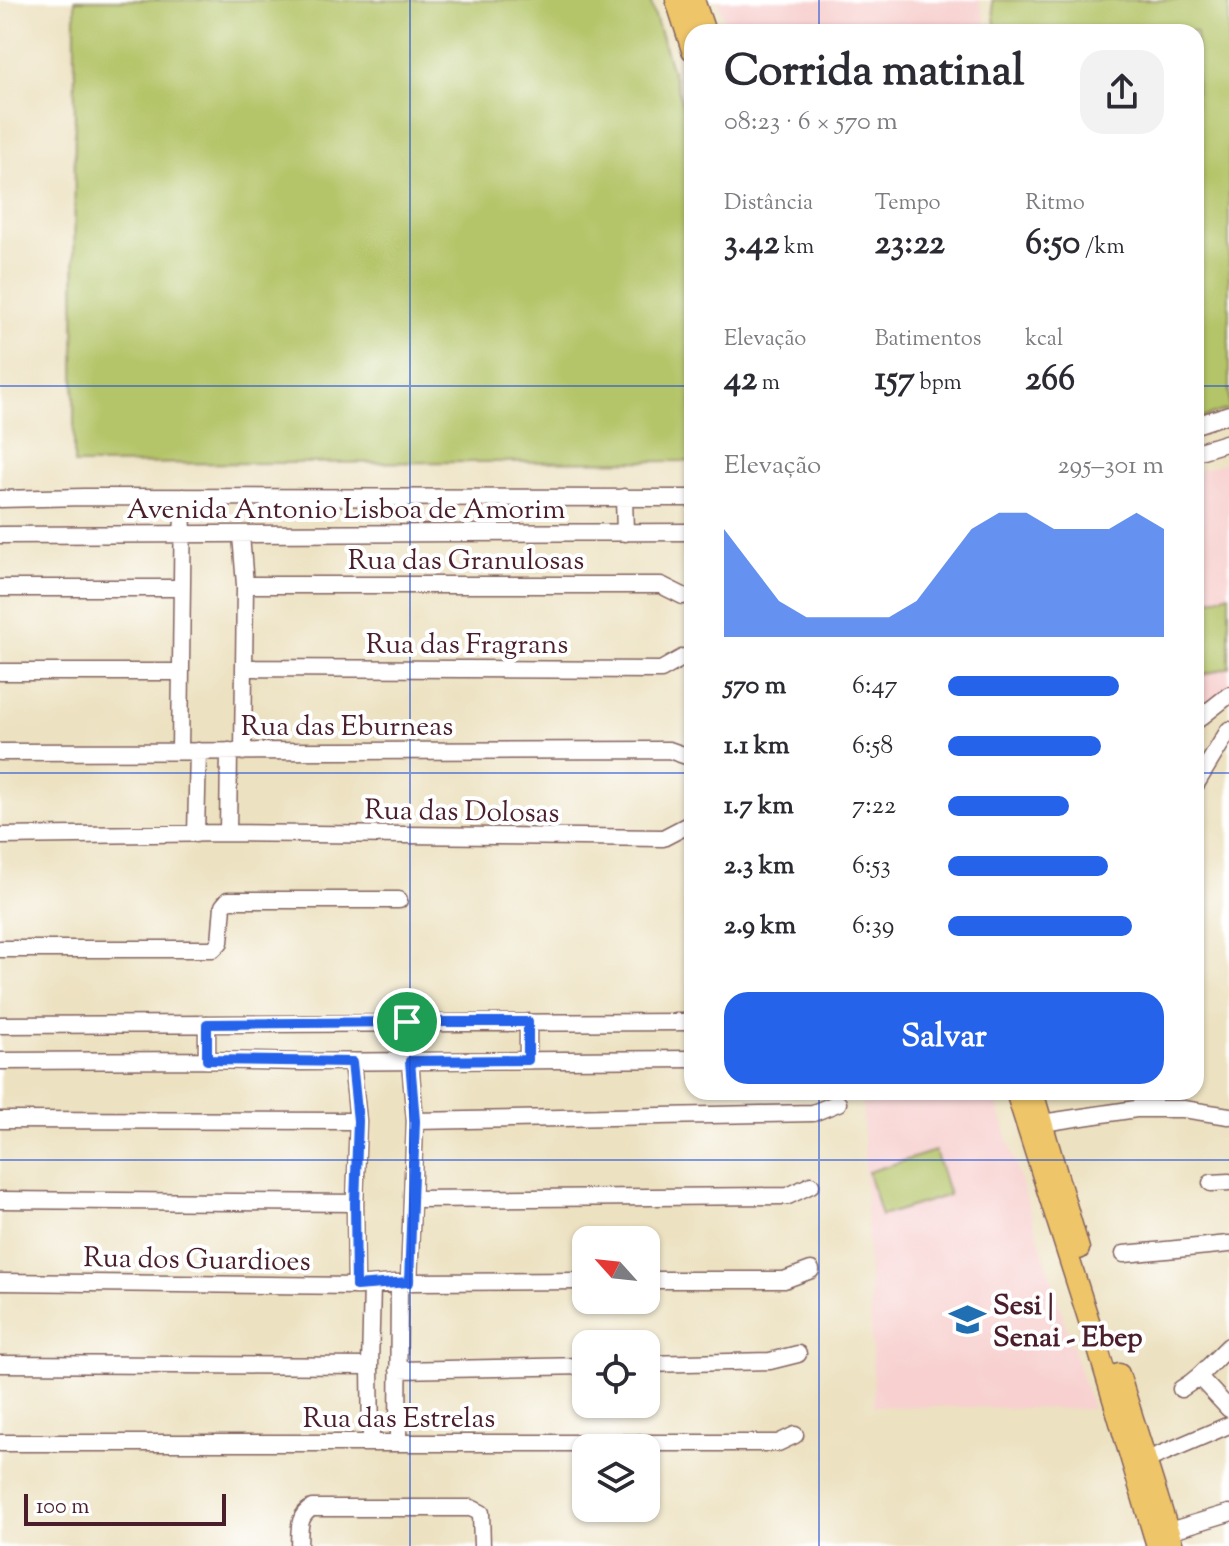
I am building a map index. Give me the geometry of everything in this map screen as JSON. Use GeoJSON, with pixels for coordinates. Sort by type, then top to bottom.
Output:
{"type":"FeatureCollection","features":[{"type":"Feature","properties":{"kind":"main road"},"geometry":{"type":"LineString","coordinates":[[676,0],[684,25]]}},
{"type":"Feature","properties":{"kind":"main road"},"geometry":{"type":"LineString","coordinates":[[694,0],[702,24]]}},
{"type":"Feature","properties":{"kind":"main road"},"geometry":{"type":"LineString","coordinates":[[1019,1100],[1098,1349],[1166,1541]]}},
{"type":"Feature","properties":{"kind":"main road"},"geometry":{"type":"LineString","coordinates":[[1035,1100],[1147,1460],[1166,1541]]}},
{"type":"Feature","properties":{"kind":"street"},"geometry":{"type":"LineString","coordinates":[[1204,422],[1229,414]]}},
{"type":"Feature","properties":{"kind":"street"},"geometry":{"type":"LineString","coordinates":[[1204,450],[1229,442]]}},
{"type":"Feature","properties":{"kind":"street"},"geometry":{"type":"LineString","coordinates":[[180,751],[183,497]]}},
{"type":"Feature","properties":{"kind":"street"},"geometry":{"type":"LineString","coordinates":[[624,497],[625,533]]}},
{"type":"Feature","properties":{"kind":"street","name":"Avenida Antonio Lisboa de Amorim"},"geometry":{"type":"LineString","coordinates":[[0,499],[684,498]]}},
{"type":"Feature","properties":{"kind":"street","name":"Avenida Antonio Lisboa de Amorim"},"geometry":{"type":"LineString","coordinates":[[0,535],[684,532]]}},
{"type":"Feature","properties":{"kind":"street"},"geometry":{"type":"LineString","coordinates":[[228,833],[246,668],[241,535]]}},
{"type":"Feature","properties":{"kind":"street","name":"Rua das Granulosas"},"geometry":{"type":"LineString","coordinates":[[245,585],[661,585],[683,596]]}},
{"type":"Feature","properties":{"kind":"street"},"geometry":{"type":"LineString","coordinates":[[0,588],[182,588]]}},
{"type":"Feature","properties":{"kind":"street","name":"Rua das Fragrans"},"geometry":{"type":"LineString","coordinates":[[246,668],[661,670],[684,657]]}},
{"type":"Feature","properties":{"kind":"street"},"geometry":{"type":"LineString","coordinates":[[0,672],[180,672]]}},
{"type":"Feature","properties":{"kind":"street"},"geometry":{"type":"LineString","coordinates":[[1204,715],[1229,695]]}},
{"type":"Feature","properties":{"kind":"street"},"geometry":{"type":"LineString","coordinates":[[1204,771],[1229,730]]}},
{"type":"Feature","properties":{"kind":"street","name":"Rua das Eburneas"},"geometry":{"type":"LineString","coordinates":[[0,752],[669,750],[684,755]]}},
{"type":"Feature","properties":{"kind":"street"},"geometry":{"type":"LineString","coordinates":[[196,834],[198,751]]}},
{"type":"Feature","properties":{"kind":"street","name":"Rua das Dolosas"},"geometry":{"type":"LineString","coordinates":[[0,836],[228,833],[663,838],[684,827]]}},
{"type":"Feature","properties":{"kind":"street"},"geometry":{"type":"LineString","coordinates":[[0,949],[216,948],[220,942],[223,906],[228,900],[399,900]]}},
{"type":"Feature","properties":{"kind":"street"},"geometry":{"type":"LineString","coordinates":[[0,1025],[207,1024],[407,1014],[528,1022],[684,1022]]}},
{"type":"Feature","properties":{"kind":"street"},"geometry":{"type":"LineString","coordinates":[[528,1022],[528,1060]]}},
{"type":"Feature","properties":{"kind":"street"},"geometry":{"type":"LineString","coordinates":[[207,1024],[207,1060]]}},
{"type":"Feature","properties":{"kind":"street"},"geometry":{"type":"LineString","coordinates":[[0,1061],[684,1059]]}},
{"type":"Feature","properties":{"kind":"street"},"geometry":{"type":"LineString","coordinates":[[398,1443],[398,1370],[413,1199],[415,1121],[410,1061]]}},
{"type":"Feature","properties":{"kind":"street"},"geometry":{"type":"LineString","coordinates":[[352,1062],[358,1121],[355,1203],[370,1366],[371,1443]]}},
{"type":"Feature","properties":{"kind":"street"},"geometry":{"type":"LineString","coordinates":[[415,1121],[813,1113],[838,1103]]}},
{"type":"Feature","properties":{"kind":"street"},"geometry":{"type":"LineString","coordinates":[[1042,1123],[1136,1109],[1183,1109],[1229,1116]]}},
{"type":"Feature","properties":{"kind":"street"},"geometry":{"type":"LineString","coordinates":[[0,1120],[358,1121]]}},
{"type":"Feature","properties":{"kind":"street"},"geometry":{"type":"LineString","coordinates":[[1211,1183],[1229,1182]]}},
{"type":"Feature","properties":{"kind":"street"},"geometry":{"type":"LineString","coordinates":[[413,1199],[788,1196],[811,1185]]}},
{"type":"Feature","properties":{"kind":"street"},"geometry":{"type":"LineString","coordinates":[[0,1200],[355,1203]]}},
{"type":"Feature","properties":{"kind":"street"},"geometry":{"type":"LineString","coordinates":[[1124,1254],[1229,1244]]}},
{"type":"Feature","properties":{"kind":"street"},"geometry":{"type":"LineString","coordinates":[[660,1280],[784,1280],[811,1270]]}},
{"type":"Feature","properties":{"kind":"street","name":"Rua dos Guardioes"},"geometry":{"type":"LineString","coordinates":[[0,1282],[364,1285],[572,1281]]}},
{"type":"Feature","properties":{"kind":"street"},"geometry":{"type":"LineString","coordinates":[[1181,1389],[1200,1378],[1205,1368],[1229,1346]]}},
{"type":"Feature","properties":{"kind":"street"},"geometry":{"type":"LineString","coordinates":[[660,1364],[770,1361],[798,1354]]}},
{"type":"Feature","properties":{"kind":"street"},"geometry":{"type":"LineString","coordinates":[[0,1364],[370,1366]]}},
{"type":"Feature","properties":{"kind":"street"},"geometry":{"type":"LineString","coordinates":[[398,1370],[572,1366]]}},
{"type":"Feature","properties":{"kind":"street"},"geometry":{"type":"LineString","coordinates":[[1200,1378],[1229,1409]]}},
{"type":"Feature","properties":{"kind":"street"},"geometry":{"type":"LineString","coordinates":[[1147,1460],[1227,1432]]}},
{"type":"Feature","properties":{"kind":"street","name":"Rua das Estrelas"},"geometry":{"type":"LineString","coordinates":[[0,1443],[778,1443],[795,1435]]}},
{"type":"Feature","properties":{"kind":"street"},"geometry":{"type":"LineString","coordinates":[[299,1546],[300,1520],[312,1508],[476,1509],[482,1517],[482,1546]]}},
{"type":"Feature","properties":{"kind":"street"},"geometry":{"type":"LineString","coordinates":[[1166,1541],[1229,1513]]}},
{"type":"Feature","properties":{"kind":"shaded area"},"geometry":{"type":"Polygon","coordinates":[[[718,0],[979,0],[986,24],[726,24],[718,0]]]}},
{"type":"Feature","properties":{"kind":"shaded area"},"geometry":{"type":"Polygon","coordinates":[[[1229,461],[1229,695],[1204,716],[1204,469],[1229,461]]]}},
{"type":"Feature","properties":{"kind":"shaded area","name":"Sesi | Senai - Ebep"},"geometry":{"type":"Polygon","coordinates":[[[862,1100],[995,1100],[1092,1409],[874,1406],[862,1100]]]}},
{"type":"Feature","properties":{"kind":"green space"},"geometry":{"type":"Polygon","coordinates":[[[75,0],[650,0],[684,110],[684,461],[74,464],[75,0]]]}},
{"type":"Feature","properties":{"kind":"green space"},"geometry":{"type":"Polygon","coordinates":[[[992,0],[1229,0],[1229,409],[1204,417],[1204,24],[995,24],[992,0]]]}},
{"type":"Feature","properties":{"kind":"green space"},"geometry":{"type":"Polygon","coordinates":[[[1229,594],[1229,667],[1204,675],[1204,602],[1229,594]]]}},
{"type":"Feature","properties":{"kind":"green space"},"geometry":{"type":"Polygon","coordinates":[[[935,1151],[949,1195],[881,1216],[868,1172],[935,1151]]]}},
{"type":"Feature","properties":{"kind":"place","name":"Sesi | Senai - Ebep"},"geometry":{"type":"Point","coordinates":[967,1320]}},
{"type":"Feature","properties":{"kind":"route"},"geometry":{"type":"LineString","coordinates":[[407,1022],[528,1022],[528,1060],[410,1061],[415,1121],[409,1282],[356,1286],[358,1121],[352,1062],[207,1060],[207,1024],[407,1022]]}}]}
